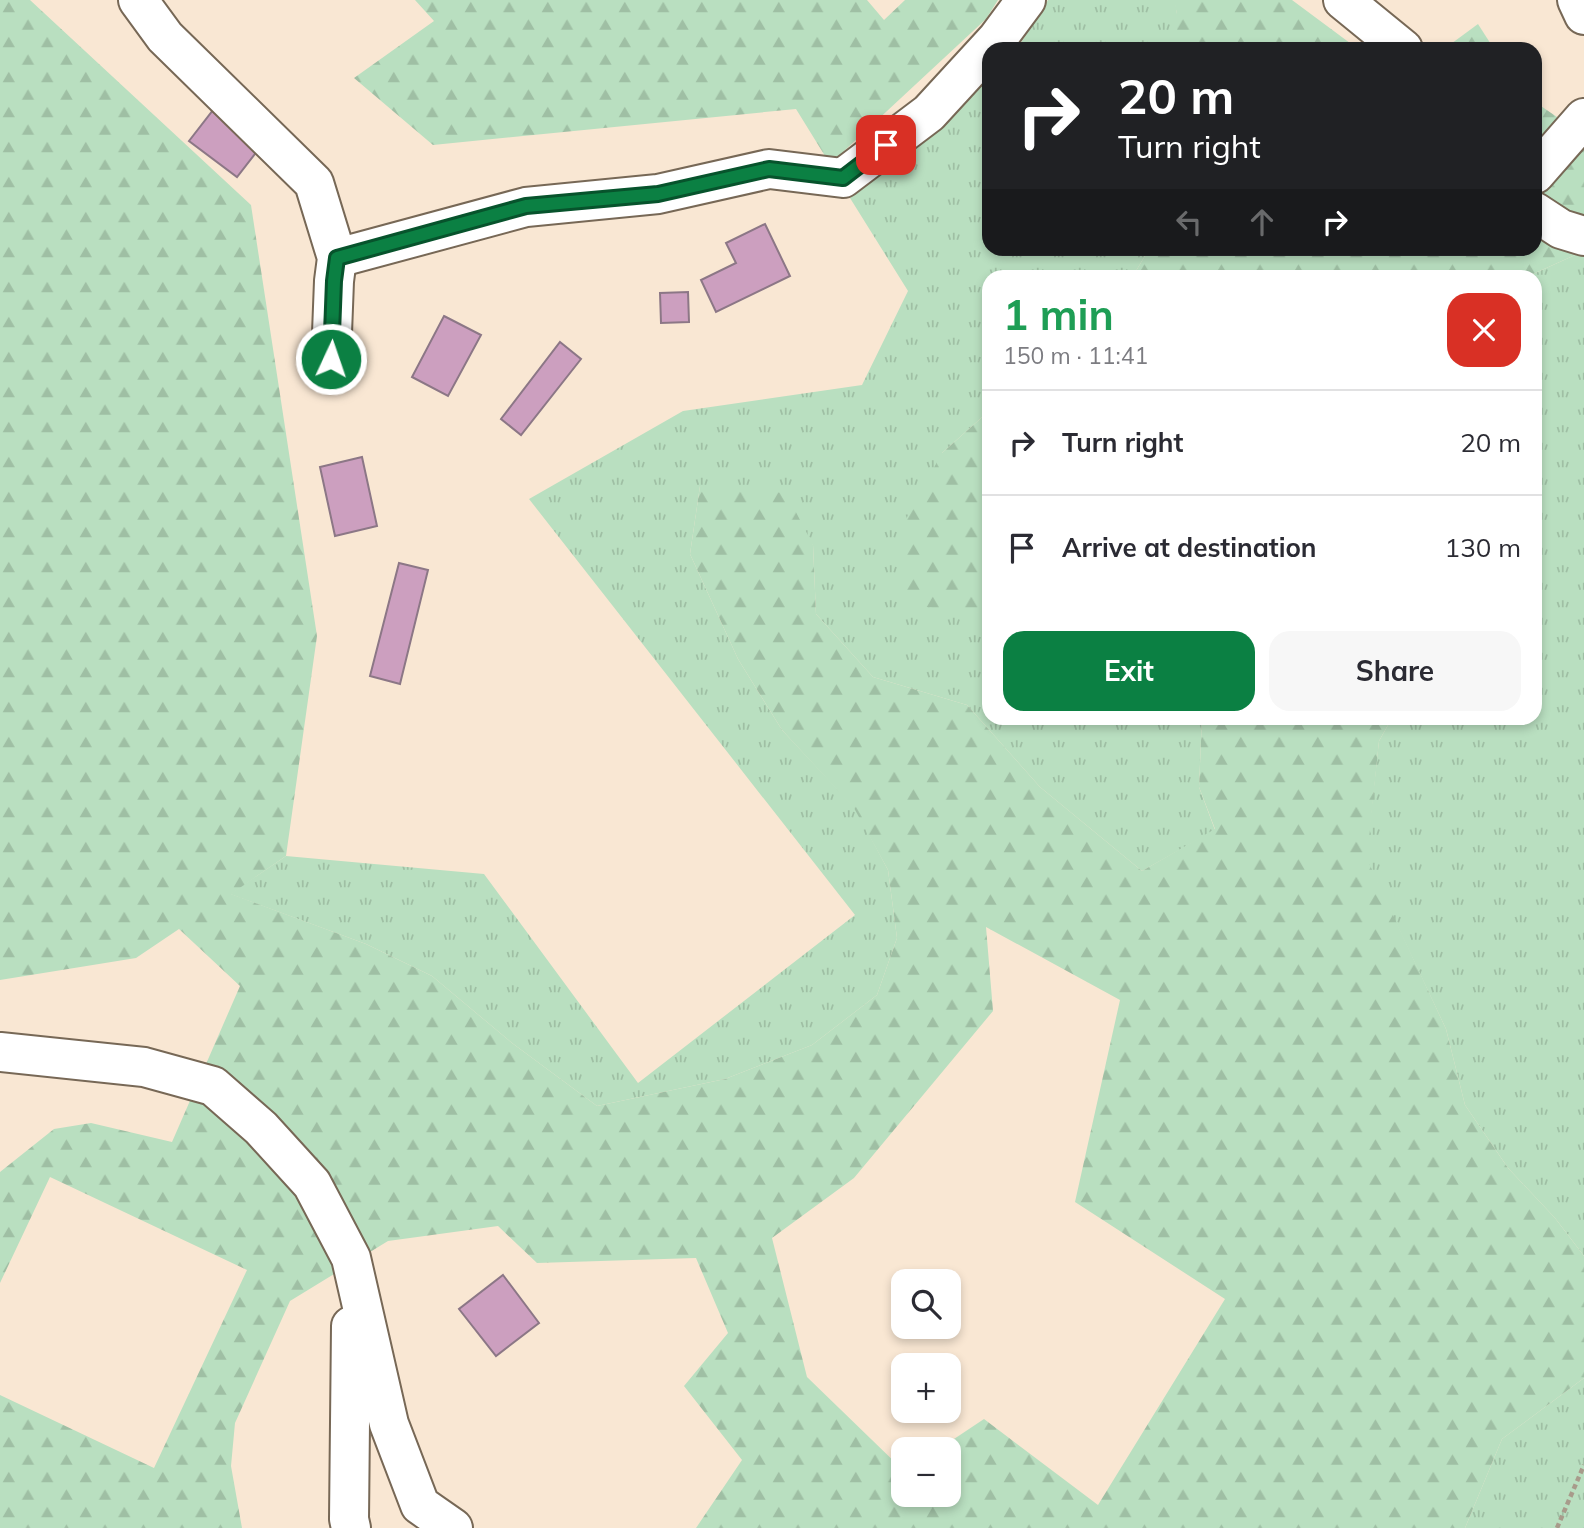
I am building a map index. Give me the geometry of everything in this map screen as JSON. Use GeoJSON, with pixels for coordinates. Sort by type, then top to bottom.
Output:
{"type":"FeatureCollection","features":[{"type":"Feature","properties":{"kind":"street"},"geometry":{"type":"LineString","coordinates":[[138,0],[165,37],[314,183],[337,258],[331,359]]}},
{"type":"Feature","properties":{"kind":"street"},"geometry":{"type":"LineString","coordinates":[[994,42],[1026,0]]}},
{"type":"Feature","properties":{"kind":"street"},"geometry":{"type":"LineString","coordinates":[[1343,0],[1394,42]]}},
{"type":"Feature","properties":{"kind":"street"},"geometry":{"type":"LineString","coordinates":[[1577,0],[1584,15]]}},
{"type":"Feature","properties":{"kind":"street"},"geometry":{"type":"LineString","coordinates":[[337,258],[526,206],[658,194],[769,169],[843,178],[929,113],[982,55]]}},
{"type":"Feature","properties":{"kind":"street"},"geometry":{"type":"LineString","coordinates":[[1542,166],[1584,118]]}},
{"type":"Feature","properties":{"kind":"street"},"geometry":{"type":"LineString","coordinates":[[1542,217],[1561,229],[1584,236]]}},
{"type":"Feature","properties":{"kind":"street"},"geometry":{"type":"LineString","coordinates":[[0,1052],[144,1067],[213,1086],[261,1128],[312,1184],[352,1258],[389,1424],[420,1505],[453,1528]]}},
{"type":"Feature","properties":{"kind":"street"},"geometry":{"type":"LineString","coordinates":[[351,1528],[352,1258]]}},
{"type":"Feature","properties":{"kind":"path"},"geometry":{"type":"LineString","coordinates":[[1557,1528],[1584,1465]]}},
{"type":"Feature","properties":{"kind":"green space"},"geometry":{"type":"Polygon","coordinates":[[[0,0],[30,0],[251,205],[317,636],[286,856],[231,894],[366,944],[432,976],[512,1043],[597,1106],[725,1079],[812,1045],[877,995],[897,938],[888,870],[854,808],[782,730],[738,659],[690,554],[700,486],[786,493],[813,545],[816,614],[873,677],[967,705],[1040,787],[1142,871],[1215,829],[1199,787],[1202,725],[1388,725],[1379,741],[1367,859],[1446,1029],[1465,1105],[1508,1168],[1555,1218],[1584,1256],[1584,1378],[1502,1439],[1465,1528],[696,1528],[742,1460],[684,1386],[728,1333],[696,1258],[537,1263],[498,1226],[388,1241],[290,1301],[235,1423],[231,1466],[242,1528],[0,1528],[0,1395],[154,1468],[247,1270],[50,1177],[0,1283],[0,1172],[54,1129],[91,1123],[172,1142],[240,986],[179,929],[136,958],[0,980],[0,0]],[[986,927],[993,1011],[854,1178],[772,1238],[807,1377],[891,1458],[891,1507],[961,1507],[961,1437],[957,1437],[984,1419],[1098,1505],[1225,1299],[1075,1202],[1120,1000],[986,927]]]}},
{"type":"Feature","properties":{"kind":"green space"},"geometry":{"type":"Polygon","coordinates":[[[415,0],[867,0],[884,20],[905,0],[998,0],[986,19],[830,164],[796,109],[433,145],[354,78],[434,21],[415,0]]]}},
{"type":"Feature","properties":{"kind":"green space"},"geometry":{"type":"Polygon","coordinates":[[[1048,0],[1175,0],[1177,42],[1021,42],[1048,0]]]}},
{"type":"Feature","properties":{"kind":"green space"},"geometry":{"type":"Polygon","coordinates":[[[1174,0],[1292,0],[1349,42],[1177,42],[1174,0]]]}},
{"type":"Feature","properties":{"kind":"green space"},"geometry":{"type":"Polygon","coordinates":[[[1478,24],[1490,42],[1454,42],[1478,24]]]}},
{"type":"Feature","properties":{"kind":"green space"},"geometry":{"type":"Polygon","coordinates":[[[982,84],[982,256],[1145,256],[1137,270],[982,270],[982,417],[942,453],[977,613],[982,608],[982,722],[967,705],[873,677],[816,614],[813,545],[700,486],[690,554],[738,659],[782,730],[855,808],[888,870],[897,938],[877,995],[812,1045],[725,1079],[597,1106],[512,1043],[432,976],[366,944],[230,894],[286,856],[484,874],[638,1083],[855,915],[529,499],[683,411],[862,385],[908,291],[850,198],[982,84]]]}},
{"type":"Feature","properties":{"kind":"green space"},"geometry":{"type":"Polygon","coordinates":[[[1542,107],[1579,132],[1584,139],[1584,251],[1542,270],[1137,270],[1145,256],[1542,256],[1542,107]]]}},
{"type":"Feature","properties":{"kind":"green space"},"geometry":{"type":"Polygon","coordinates":[[[1584,251],[1584,1256],[1555,1218],[1508,1168],[1465,1105],[1446,1029],[1366,859],[1379,741],[1388,725],[1542,725],[1542,270],[1584,251]]]}},
{"type":"Feature","properties":{"kind":"green space"},"geometry":{"type":"Polygon","coordinates":[[[982,417],[982,609],[978,613],[899,604],[906,519],[942,453],[982,417]]]}},
{"type":"Feature","properties":{"kind":"green space"},"geometry":{"type":"Polygon","coordinates":[[[985,725],[1202,725],[1199,787],[1215,830],[1142,871],[1040,787],[985,725]]]}},
{"type":"Feature","properties":{"kind":"green space"},"geometry":{"type":"Polygon","coordinates":[[[1584,1378],[1584,1528],[1465,1528],[1502,1439],[1584,1378]]]}},
{"type":"Feature","properties":{"kind":"building"},"geometry":{"type":"Polygon","coordinates":[[[217,105],[265,141],[237,177],[189,141],[217,105]]]}},
{"type":"Feature","properties":{"kind":"building"},"geometry":{"type":"Polygon","coordinates":[[[765,224],[790,276],[716,312],[701,280],[736,263],[726,243],[765,224]]]}},
{"type":"Feature","properties":{"kind":"building"},"geometry":{"type":"Polygon","coordinates":[[[688,292],[689,322],[661,323],[660,293],[688,292]]]}},
{"type":"Feature","properties":{"kind":"building"},"geometry":{"type":"Polygon","coordinates":[[[444,316],[481,335],[448,396],[412,377],[444,316]]]}},
{"type":"Feature","properties":{"kind":"building"},"geometry":{"type":"Polygon","coordinates":[[[560,342],[581,359],[521,435],[501,419],[560,342]]]}},
{"type":"Feature","properties":{"kind":"building"},"geometry":{"type":"Polygon","coordinates":[[[362,457],[377,526],[335,536],[320,467],[362,457]]]}},
{"type":"Feature","properties":{"kind":"building"},"geometry":{"type":"Polygon","coordinates":[[[399,563],[428,570],[400,684],[370,676],[399,563]]]}},
{"type":"Feature","properties":{"kind":"building"},"geometry":{"type":"Polygon","coordinates":[[[503,1275],[539,1323],[496,1356],[459,1309],[503,1275]]]}},
{"type":"Feature","properties":{"kind":"route"},"geometry":{"type":"LineString","coordinates":[[331,359],[337,258],[526,206],[658,194],[769,169],[843,178],[886,145]]}}]}
